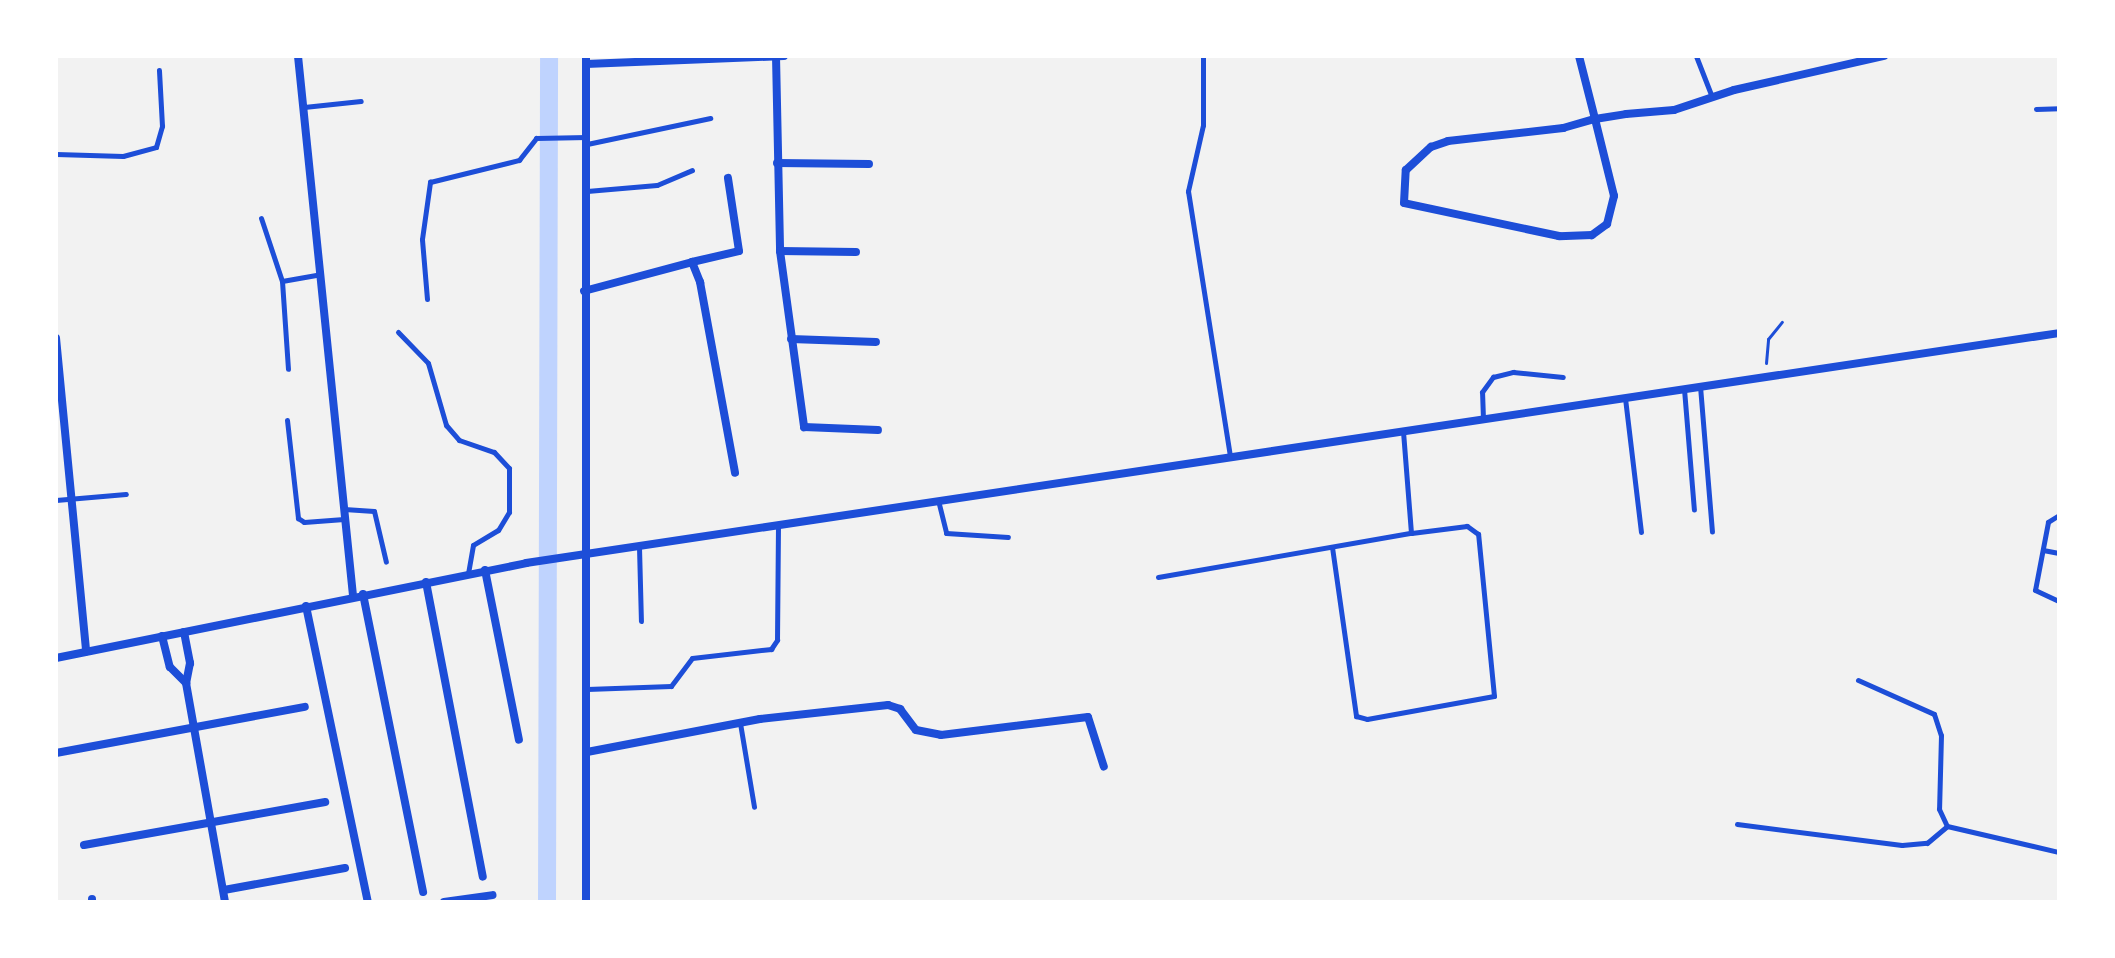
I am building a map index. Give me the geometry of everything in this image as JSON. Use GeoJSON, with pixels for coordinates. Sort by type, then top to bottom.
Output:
{"type":"FeatureCollection","features":[{"type":"Feature","properties":{"kind":"street"},"geometry":{"type":"LineString","coordinates":[[298,56],[317,275],[353,596]]}},
{"type":"Feature","properties":{"kind":"street"},"geometry":{"type":"LineString","coordinates":[[776,56],[780,251],[791,339],[808,430],[878,430]]}},
{"type":"Feature","properties":{"kind":"street"},"geometry":{"type":"LineString","coordinates":[[586,902],[586,60],[784,56]]}},
{"type":"Feature","properties":{"kind":"street"},"geometry":{"type":"LineString","coordinates":[[1579,56],[1595,119],[1614,202],[1607,224],[1592,235],[1559,236],[1404,203],[1406,170],[1431,147],[1595,119],[1674,110],[1712,97],[1884,56]]}},
{"type":"Feature","properties":{"kind":"street"},"geometry":{"type":"LineString","coordinates":[[777,163],[869,164]]}},
{"type":"Feature","properties":{"kind":"street"},"geometry":{"type":"LineString","coordinates":[[584,291],[739,251],[728,178]]}},
{"type":"Feature","properties":{"kind":"street"},"geometry":{"type":"LineString","coordinates":[[780,251],[856,252]]}},
{"type":"Feature","properties":{"kind":"street"},"geometry":{"type":"LineString","coordinates":[[692,262],[700,282],[735,473]]}},
{"type":"Feature","properties":{"kind":"street"},"geometry":{"type":"LineString","coordinates":[[56,658],[526,563],[2059,333]]}},
{"type":"Feature","properties":{"kind":"street"},"geometry":{"type":"LineString","coordinates":[[56,338],[86,652]]}},
{"type":"Feature","properties":{"kind":"street"},"geometry":{"type":"LineString","coordinates":[[791,339],[876,342]]}},
{"type":"Feature","properties":{"kind":"street"},"geometry":{"type":"LineString","coordinates":[[485,570],[519,740]]}},
{"type":"Feature","properties":{"kind":"street"},"geometry":{"type":"LineString","coordinates":[[426,582],[483,877]]}},
{"type":"Feature","properties":{"kind":"street"},"geometry":{"type":"LineString","coordinates":[[363,594],[423,892]]}},
{"type":"Feature","properties":{"kind":"street"},"geometry":{"type":"LineString","coordinates":[[306,606],[368,902]]}},
{"type":"Feature","properties":{"kind":"street"},"geometry":{"type":"LineString","coordinates":[[184,632],[190,663],[186,683],[225,902]]}},
{"type":"Feature","properties":{"kind":"street"},"geometry":{"type":"LineString","coordinates":[[162,636],[170,667],[186,683]]}},
{"type":"Feature","properties":{"kind":"street"},"geometry":{"type":"LineString","coordinates":[[587,752],[740,723],[888,705],[900,709],[916,730],[941,735],[1079,715],[1094,723],[1104,767]]}},
{"type":"Feature","properties":{"kind":"street"},"geometry":{"type":"LineString","coordinates":[[56,753],[305,707]]}},
{"type":"Feature","properties":{"kind":"street"},"geometry":{"type":"LineString","coordinates":[[84,845],[325,802]]}},
{"type":"Feature","properties":{"kind":"street"},"geometry":{"type":"LineString","coordinates":[[224,890],[345,868]]}},
{"type":"Feature","properties":{"kind":"street"},"geometry":{"type":"LineString","coordinates":[[444,902],[493,895]]}},
{"type":"Feature","properties":{"kind":"lane"},"geometry":{"type":"LineString","coordinates":[[1203,56],[1203,125],[1188,191],[1230,456]]}},
{"type":"Feature","properties":{"kind":"lane"},"geometry":{"type":"LineString","coordinates":[[1696,56],[1712,97]]}},
{"type":"Feature","properties":{"kind":"lane"},"geometry":{"type":"LineString","coordinates":[[1845,56],[1846,67]]}},
{"type":"Feature","properties":{"kind":"lane"},"geometry":{"type":"LineString","coordinates":[[56,154],[123,156],[156,147],[162,126],[159,70]]}},
{"type":"Feature","properties":{"kind":"lane"},"geometry":{"type":"LineString","coordinates":[[303,107],[361,101]]}},
{"type":"Feature","properties":{"kind":"lane"},"geometry":{"type":"LineString","coordinates":[[2036,109],[2059,108]]}},
{"type":"Feature","properties":{"kind":"lane"},"geometry":{"type":"LineString","coordinates":[[427,299],[422,239],[430,182],[519,160],[531,141],[544,138],[587,140],[710,118]]}},
{"type":"Feature","properties":{"kind":"lane"},"geometry":{"type":"LineString","coordinates":[[587,191],[657,185],[692,170]]}},
{"type":"Feature","properties":{"kind":"lane"},"geometry":{"type":"LineString","coordinates":[[261,218],[282,281],[288,369]]}},
{"type":"Feature","properties":{"kind":"lane"},"geometry":{"type":"LineString","coordinates":[[282,281],[317,275]]}},
{"type":"Feature","properties":{"kind":"lane"},"geometry":{"type":"LineString","coordinates":[[398,332],[428,363],[446,425],[459,440],[494,452],[509,468],[509,512],[498,530],[473,545],[468,573]]}},
{"type":"Feature","properties":{"kind":"lane"},"geometry":{"type":"LineString","coordinates":[[1483,419],[1482,392],[1493,377],[1513,372],[1563,377]]}},
{"type":"Feature","properties":{"kind":"lane"},"geometry":{"type":"LineString","coordinates":[[1700,385],[1712,532]]}},
{"type":"Feature","properties":{"kind":"lane"},"geometry":{"type":"LineString","coordinates":[[1684,388],[1694,510]]}},
{"type":"Feature","properties":{"kind":"lane"},"geometry":{"type":"LineString","coordinates":[[1625,397],[1641,532]]}},
{"type":"Feature","properties":{"kind":"lane"},"geometry":{"type":"LineString","coordinates":[[287,420],[298,518],[304,522],[374,511],[386,562]]}},
{"type":"Feature","properties":{"kind":"lane"},"geometry":{"type":"LineString","coordinates":[[1403,431],[1411,533]]}},
{"type":"Feature","properties":{"kind":"lane"},"geometry":{"type":"LineString","coordinates":[[56,500],[126,494]]}},
{"type":"Feature","properties":{"kind":"lane"},"geometry":{"type":"LineString","coordinates":[[938,499],[946,533],[1008,537]]}},
{"type":"Feature","properties":{"kind":"lane"},"geometry":{"type":"LineString","coordinates":[[2059,515],[2048,522],[2035,590],[2059,601]]}},
{"type":"Feature","properties":{"kind":"lane"},"geometry":{"type":"LineString","coordinates":[[587,689],[671,686],[692,658],[771,649],[777,640],[778,523]]}},
{"type":"Feature","properties":{"kind":"lane"},"geometry":{"type":"LineString","coordinates":[[1158,577],[1411,533],[1467,526],[1478,534],[1494,696],[1367,719],[1356,716],[1332,547]]}},
{"type":"Feature","properties":{"kind":"lane"},"geometry":{"type":"LineString","coordinates":[[639,546],[641,621]]}},
{"type":"Feature","properties":{"kind":"lane"},"geometry":{"type":"LineString","coordinates":[[2043,550],[2059,553]]}},
{"type":"Feature","properties":{"kind":"lane"},"geometry":{"type":"LineString","coordinates":[[1858,680],[1934,714],[1941,735],[1939,809],[1947,826]]}},
{"type":"Feature","properties":{"kind":"lane"},"geometry":{"type":"LineString","coordinates":[[740,723],[754,807]]}},
{"type":"Feature","properties":{"kind":"lane"},"geometry":{"type":"LineString","coordinates":[[1737,824],[1902,845],[1927,843],[1947,826]]}},
{"type":"Feature","properties":{"kind":"lane"},"geometry":{"type":"LineString","coordinates":[[1947,826],[2059,852]]}},
{"type":"Feature","properties":{"kind":"path"},"geometry":{"type":"LineString","coordinates":[[1768,375],[1768,339],[1782,322]]}},
{"type":"Feature","properties":{"kind":"waterway"},"geometry":{"type":"LineString","coordinates":[[547,902],[549,56]]}}]}
